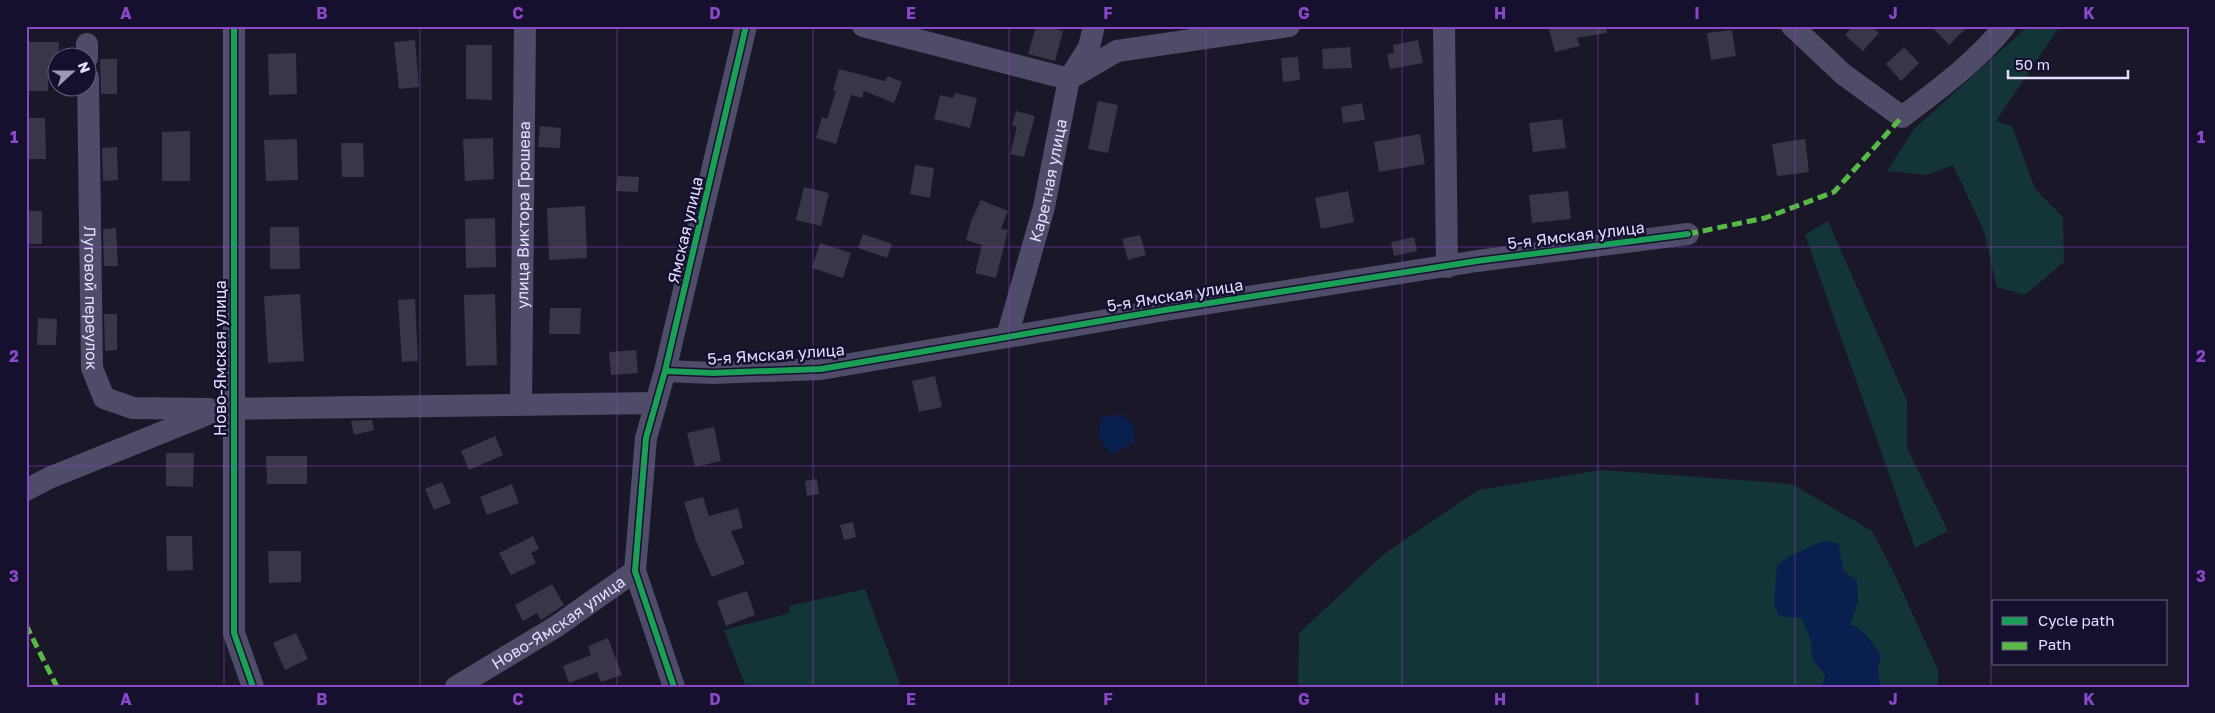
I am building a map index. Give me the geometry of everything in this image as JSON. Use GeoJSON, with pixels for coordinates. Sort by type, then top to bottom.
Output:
{"type":"FeatureCollection","features":[{"type":"Feature","properties":{"kind":"street","name":"Ново-Ямская улица"},"geometry":{"type":"LineString","coordinates":[[234,26],[227,409],[234,634],[253,687]]}},
{"type":"Feature","properties":{"kind":"street","name":"улица Виктора Грошева"},"geometry":{"type":"LineString","coordinates":[[521,404],[525,26]]}},
{"type":"Feature","properties":{"kind":"street","name":"Ямская улица"},"geometry":{"type":"LineString","coordinates":[[634,571],[646,438],[665,371],[746,26]]}},
{"type":"Feature","properties":{"kind":"street"},"geometry":{"type":"LineString","coordinates":[[863,26],[1069,78],[1116,51],[1289,26]]}},
{"type":"Feature","properties":{"kind":"street","name":"Каретная улица"},"geometry":{"type":"LineString","coordinates":[[1007,337],[1044,207],[1069,78],[1088,47],[1094,26]]}},
{"type":"Feature","properties":{"kind":"street"},"geometry":{"type":"LineString","coordinates":[[1444,26],[1447,267]]}},
{"type":"Feature","properties":{"kind":"street"},"geometry":{"type":"LineString","coordinates":[[1792,26],[1843,74],[1902,116],[1951,80],[1987,48],[2006,26]]}},
{"type":"Feature","properties":{"kind":"street","name":"Луговой переулок"},"geometry":{"type":"LineString","coordinates":[[88,98],[92,368],[104,398],[133,408],[227,409],[656,403]]}},
{"type":"Feature","properties":{"kind":"street","name":"5-я Ямская улица"},"geometry":{"type":"LineString","coordinates":[[665,371],[713,374],[822,369],[1165,310],[1447,267],[1688,234]]}},
{"type":"Feature","properties":{"kind":"street"},"geometry":{"type":"LineString","coordinates":[[26,490],[49,478],[227,409]]}},
{"type":"Feature","properties":{"kind":"street","name":"Ново-Ямская улица"},"geometry":{"type":"LineString","coordinates":[[456,687],[557,626],[634,571]]}},
{"type":"Feature","properties":{"kind":"street"},"geometry":{"type":"LineString","coordinates":[[634,571],[674,687]]}},
{"type":"Feature","properties":{"kind":"green space"},"geometry":{"type":"Polygon","coordinates":[[[2028,26],[2060,26],[1996,121],[2012,126],[2035,189],[2063,217],[2064,262],[2025,295],[1997,287],[1984,231],[1953,165],[1927,175],[1887,171],[1914,129],[2028,26]]]}},
{"type":"Feature","properties":{"kind":"green space"},"geometry":{"type":"Polygon","coordinates":[[[1828,221],[1907,401],[1907,448],[1948,531],[1915,548],[1805,235],[1828,221]]]}},
{"type":"Feature","properties":{"kind":"green space"},"geometry":{"type":"Polygon","coordinates":[[[1602,470],[1792,484],[1872,531],[1894,573],[1938,670],[1938,687],[1298,687],[1299,633],[1384,554],[1478,490],[1602,470]]]}},
{"type":"Feature","properties":{"kind":"green space"},"geometry":{"type":"Polygon","coordinates":[[[865,589],[901,687],[746,687],[724,630],[790,613],[789,606],[865,589]]]}},
{"type":"Feature","properties":{"kind":"water"},"geometry":{"type":"Polygon","coordinates":[[[1122,414],[1134,427],[1134,443],[1111,454],[1099,438],[1100,418],[1122,414]]]}},
{"type":"Feature","properties":{"kind":"water"},"geometry":{"type":"Polygon","coordinates":[[[1822,541],[1838,543],[1844,571],[1857,581],[1858,602],[1850,624],[1868,637],[1881,656],[1878,666],[1880,687],[1822,687],[1825,675],[1812,659],[1811,641],[1802,618],[1779,616],[1774,605],[1777,565],[1790,556],[1822,541]]]}},
{"type":"Feature","properties":{"kind":"building"},"geometry":{"type":"Polygon","coordinates":[[[1036,26],[1046,26],[1063,31],[1055,61],[1028,54],[1036,26]]]}},
{"type":"Feature","properties":{"kind":"building"},"geometry":{"type":"Polygon","coordinates":[[[1548,26],[1606,26],[1607,33],[1577,38],[1580,46],[1555,52],[1548,26]]]}},
{"type":"Feature","properties":{"kind":"building"},"geometry":{"type":"Polygon","coordinates":[[[1853,26],[1871,26],[1879,33],[1863,51],[1845,35],[1853,26]]]}},
{"type":"Feature","properties":{"kind":"building"},"geometry":{"type":"Polygon","coordinates":[[[1931,26],[1968,26],[1949,45],[1931,26]]]}},
{"type":"Feature","properties":{"kind":"building"},"geometry":{"type":"Polygon","coordinates":[[[1732,30],[1736,56],[1711,60],[1707,33],[1732,30]]]}},
{"type":"Feature","properties":{"kind":"building"},"geometry":{"type":"Polygon","coordinates":[[[415,40],[419,87],[399,89],[394,42],[415,40]]]}},
{"type":"Feature","properties":{"kind":"building"},"geometry":{"type":"Polygon","coordinates":[[[1418,40],[1423,63],[1390,69],[1387,54],[1394,53],[1393,45],[1418,40]]]}},
{"type":"Feature","properties":{"kind":"building"},"geometry":{"type":"Polygon","coordinates":[[[26,42],[59,42],[59,48],[48,48],[48,91],[26,91],[26,42]]]}},
{"type":"Feature","properties":{"kind":"building"},"geometry":{"type":"Polygon","coordinates":[[[466,45],[492,45],[492,100],[466,99],[466,45]]]}},
{"type":"Feature","properties":{"kind":"building"},"geometry":{"type":"Polygon","coordinates":[[[1350,47],[1352,68],[1323,69],[1322,49],[1350,47]]]}},
{"type":"Feature","properties":{"kind":"building"},"geometry":{"type":"Polygon","coordinates":[[[1904,47],[1919,63],[1901,81],[1886,64],[1904,47]]]}},
{"type":"Feature","properties":{"kind":"building"},"geometry":{"type":"Polygon","coordinates":[[[296,53],[297,94],[269,95],[268,54],[296,53]]]}},
{"type":"Feature","properties":{"kind":"building"},"geometry":{"type":"Polygon","coordinates":[[[1298,57],[1300,80],[1283,82],[1281,58],[1298,57]]]}},
{"type":"Feature","properties":{"kind":"building"},"geometry":{"type":"Polygon","coordinates":[[[100,59],[117,59],[117,94],[101,94],[100,59]]]}},
{"type":"Feature","properties":{"kind":"building"},"geometry":{"type":"Polygon","coordinates":[[[839,69],[885,81],[888,76],[902,82],[894,103],[864,91],[862,98],[851,95],[836,144],[816,138],[822,117],[827,119],[836,91],[833,91],[839,69]]]}},
{"type":"Feature","properties":{"kind":"building"},"geometry":{"type":"Polygon","coordinates":[[[955,93],[977,98],[970,128],[934,119],[940,95],[953,98],[955,93]]]}},
{"type":"Feature","properties":{"kind":"building"},"geometry":{"type":"Polygon","coordinates":[[[1098,101],[1118,105],[1108,153],[1088,149],[1098,101]]]}},
{"type":"Feature","properties":{"kind":"building"},"geometry":{"type":"Polygon","coordinates":[[[1362,103],[1365,120],[1343,123],[1341,107],[1362,103]]]}},
{"type":"Feature","properties":{"kind":"building"},"geometry":{"type":"Polygon","coordinates":[[[1016,111],[1035,116],[1024,157],[1010,154],[1017,127],[1012,125],[1016,111]]]}},
{"type":"Feature","properties":{"kind":"building"},"geometry":{"type":"Polygon","coordinates":[[[26,118],[45,118],[46,159],[26,159],[26,118]]]}},
{"type":"Feature","properties":{"kind":"building"},"geometry":{"type":"Polygon","coordinates":[[[1562,119],[1566,148],[1533,152],[1529,123],[1562,119]]]}},
{"type":"Feature","properties":{"kind":"building"},"geometry":{"type":"Polygon","coordinates":[[[540,126],[561,128],[560,148],[538,147],[540,126]]]}},
{"type":"Feature","properties":{"kind":"building"},"geometry":{"type":"Polygon","coordinates":[[[190,131],[190,181],[162,181],[162,132],[190,131]]]}},
{"type":"Feature","properties":{"kind":"building"},"geometry":{"type":"Polygon","coordinates":[[[1420,134],[1425,164],[1379,172],[1374,142],[1420,134]]]}},
{"type":"Feature","properties":{"kind":"building"},"geometry":{"type":"Polygon","coordinates":[[[493,138],[494,179],[465,181],[463,139],[493,138]]]}},
{"type":"Feature","properties":{"kind":"building"},"geometry":{"type":"Polygon","coordinates":[[[297,139],[298,180],[266,181],[264,140],[297,139]]]}},
{"type":"Feature","properties":{"kind":"building"},"geometry":{"type":"Polygon","coordinates":[[[1805,139],[1809,172],[1777,176],[1772,144],[1805,139]]]}},
{"type":"Feature","properties":{"kind":"building"},"geometry":{"type":"Polygon","coordinates":[[[341,143],[363,143],[364,177],[342,177],[341,143]]]}},
{"type":"Feature","properties":{"kind":"building"},"geometry":{"type":"Polygon","coordinates":[[[117,147],[118,180],[103,181],[102,148],[117,147]]]}},
{"type":"Feature","properties":{"kind":"building"},"geometry":{"type":"Polygon","coordinates":[[[915,165],[934,168],[930,198],[910,194],[915,165]]]}},
{"type":"Feature","properties":{"kind":"building"},"geometry":{"type":"Polygon","coordinates":[[[618,176],[639,177],[638,192],[616,191],[618,176]]]}},
{"type":"Feature","properties":{"kind":"building"},"geometry":{"type":"Polygon","coordinates":[[[804,187],[829,193],[821,226],[796,220],[804,187]]]}},
{"type":"Feature","properties":{"kind":"building"},"geometry":{"type":"Polygon","coordinates":[[[1348,191],[1354,222],[1321,229],[1315,198],[1348,191]]]}},
{"type":"Feature","properties":{"kind":"building"},"geometry":{"type":"Polygon","coordinates":[[[1568,191],[1571,219],[1532,223],[1529,195],[1568,191]]]}},
{"type":"Feature","properties":{"kind":"building"},"geometry":{"type":"Polygon","coordinates":[[[981,200],[1008,211],[1001,229],[1008,230],[996,278],[975,273],[982,245],[966,240],[971,221],[981,200]]]}},
{"type":"Feature","properties":{"kind":"building"},"geometry":{"type":"Polygon","coordinates":[[[585,206],[587,258],[549,260],[547,208],[585,206]]]}},
{"type":"Feature","properties":{"kind":"building"},"geometry":{"type":"Polygon","coordinates":[[[26,211],[42,211],[42,244],[26,244],[26,211]]]}},
{"type":"Feature","properties":{"kind":"building"},"geometry":{"type":"Polygon","coordinates":[[[495,218],[496,267],[466,268],[465,219],[495,218]]]}},
{"type":"Feature","properties":{"kind":"building"},"geometry":{"type":"Polygon","coordinates":[[[270,227],[299,227],[300,269],[270,269],[270,227]]]}},
{"type":"Feature","properties":{"kind":"building"},"geometry":{"type":"Polygon","coordinates":[[[116,228],[118,266],[104,266],[103,229],[116,228]]]}},
{"type":"Feature","properties":{"kind":"building"},"geometry":{"type":"Polygon","coordinates":[[[863,234],[892,244],[887,258],[858,248],[863,234]]]}},
{"type":"Feature","properties":{"kind":"building"},"geometry":{"type":"Polygon","coordinates":[[[1140,235],[1146,255],[1128,260],[1122,239],[1140,235]]]}},
{"type":"Feature","properties":{"kind":"building"},"geometry":{"type":"Polygon","coordinates":[[[1414,237],[1417,251],[1394,256],[1391,242],[1414,237]]]}},
{"type":"Feature","properties":{"kind":"building"},"geometry":{"type":"Polygon","coordinates":[[[820,243],[851,253],[843,278],[812,268],[820,243]]]}},
{"type":"Feature","properties":{"kind":"building"},"geometry":{"type":"Polygon","coordinates":[[[300,294],[304,361],[268,363],[264,296],[300,294]]]}},
{"type":"Feature","properties":{"kind":"building"},"geometry":{"type":"Polygon","coordinates":[[[495,294],[497,365],[466,366],[464,295],[495,294]]]}},
{"type":"Feature","properties":{"kind":"building"},"geometry":{"type":"Polygon","coordinates":[[[415,299],[418,361],[402,362],[398,300],[415,299]]]}},
{"type":"Feature","properties":{"kind":"building"},"geometry":{"type":"Polygon","coordinates":[[[550,308],[581,308],[580,334],[549,334],[550,308]]]}},
{"type":"Feature","properties":{"kind":"building"},"geometry":{"type":"Polygon","coordinates":[[[104,314],[117,314],[117,350],[105,351],[104,314]]]}},
{"type":"Feature","properties":{"kind":"building"},"geometry":{"type":"Polygon","coordinates":[[[38,318],[57,319],[56,345],[37,345],[38,318]]]}},
{"type":"Feature","properties":{"kind":"building"},"geometry":{"type":"Polygon","coordinates":[[[636,350],[638,373],[611,375],[609,352],[636,350]]]}},
{"type":"Feature","properties":{"kind":"building"},"geometry":{"type":"Polygon","coordinates":[[[935,376],[942,407],[919,412],[912,381],[935,376]]]}},
{"type":"Feature","properties":{"kind":"building"},"geometry":{"type":"Polygon","coordinates":[[[372,420],[374,430],[354,435],[351,421],[372,420]]]}},
{"type":"Feature","properties":{"kind":"building"},"geometry":{"type":"Polygon","coordinates":[[[714,427],[721,461],[695,467],[687,433],[714,427]]]}},
{"type":"Feature","properties":{"kind":"building"},"geometry":{"type":"Polygon","coordinates":[[[495,436],[503,455],[469,470],[461,451],[495,436]]]}},
{"type":"Feature","properties":{"kind":"building"},"geometry":{"type":"Polygon","coordinates":[[[166,453],[194,453],[193,487],[166,486],[166,453]]]}},
{"type":"Feature","properties":{"kind":"building"},"geometry":{"type":"Polygon","coordinates":[[[266,456],[307,456],[307,484],[267,484],[266,456]]]}},
{"type":"Feature","properties":{"kind":"building"},"geometry":{"type":"Polygon","coordinates":[[[817,479],[819,494],[807,496],[805,481],[817,479]]]}},
{"type":"Feature","properties":{"kind":"building"},"geometry":{"type":"Polygon","coordinates":[[[442,482],[451,503],[434,510],[425,489],[442,482]]]}},
{"type":"Feature","properties":{"kind":"building"},"geometry":{"type":"Polygon","coordinates":[[[512,484],[519,503],[487,515],[480,497],[512,484]]]}},
{"type":"Feature","properties":{"kind":"building"},"geometry":{"type":"Polygon","coordinates":[[[703,497],[709,516],[738,508],[743,528],[731,531],[745,564],[712,577],[696,541],[684,502],[703,497]]]}},
{"type":"Feature","properties":{"kind":"building"},"geometry":{"type":"Polygon","coordinates":[[[853,522],[856,537],[844,540],[840,525],[853,522]]]}},
{"type":"Feature","properties":{"kind":"building"},"geometry":{"type":"Polygon","coordinates":[[[166,536],[192,536],[193,570],[167,571],[166,536]]]}},
{"type":"Feature","properties":{"kind":"building"},"geometry":{"type":"Polygon","coordinates":[[[533,536],[539,549],[531,553],[536,563],[511,575],[499,553],[533,536]]]}},
{"type":"Feature","properties":{"kind":"building"},"geometry":{"type":"Polygon","coordinates":[[[268,551],[301,551],[301,582],[269,583],[268,551]]]}},
{"type":"Feature","properties":{"kind":"building"},"geometry":{"type":"Polygon","coordinates":[[[552,584],[564,605],[541,620],[537,613],[523,621],[515,605],[552,584]]]}},
{"type":"Feature","properties":{"kind":"building"},"geometry":{"type":"Polygon","coordinates":[[[747,591],[755,615],[726,626],[717,601],[747,591]]]}},
{"type":"Feature","properties":{"kind":"building"},"geometry":{"type":"Polygon","coordinates":[[[296,633],[308,659],[285,670],[273,643],[296,633]]]}},
{"type":"Feature","properties":{"kind":"building"},"geometry":{"type":"Polygon","coordinates":[[[608,638],[622,675],[601,682],[597,672],[569,683],[563,666],[591,655],[588,646],[608,638]]]}},
{"type":"Feature","properties":{"kind":"marked path"},"geometry":{"type":"LineString","coordinates":[[1688,234],[1765,218],[1834,192],[1902,117]]}},
{"type":"Feature","properties":{"kind":"marked path"},"geometry":{"type":"LineString","coordinates":[[26,625],[57,687]]}},
{"type":"Feature","properties":{"kind":"cycle path"},"geometry":{"type":"LineString","coordinates":[[234,26],[234,633],[253,687]]}},
{"type":"Feature","properties":{"kind":"cycle path"},"geometry":{"type":"LineString","coordinates":[[674,687],[635,571],[646,438],[665,371],[746,26]]}},
{"type":"Feature","properties":{"kind":"cycle path"},"geometry":{"type":"LineString","coordinates":[[665,371],[713,373],[821,369],[1165,310],[1477,261],[1688,234]]}}]}
